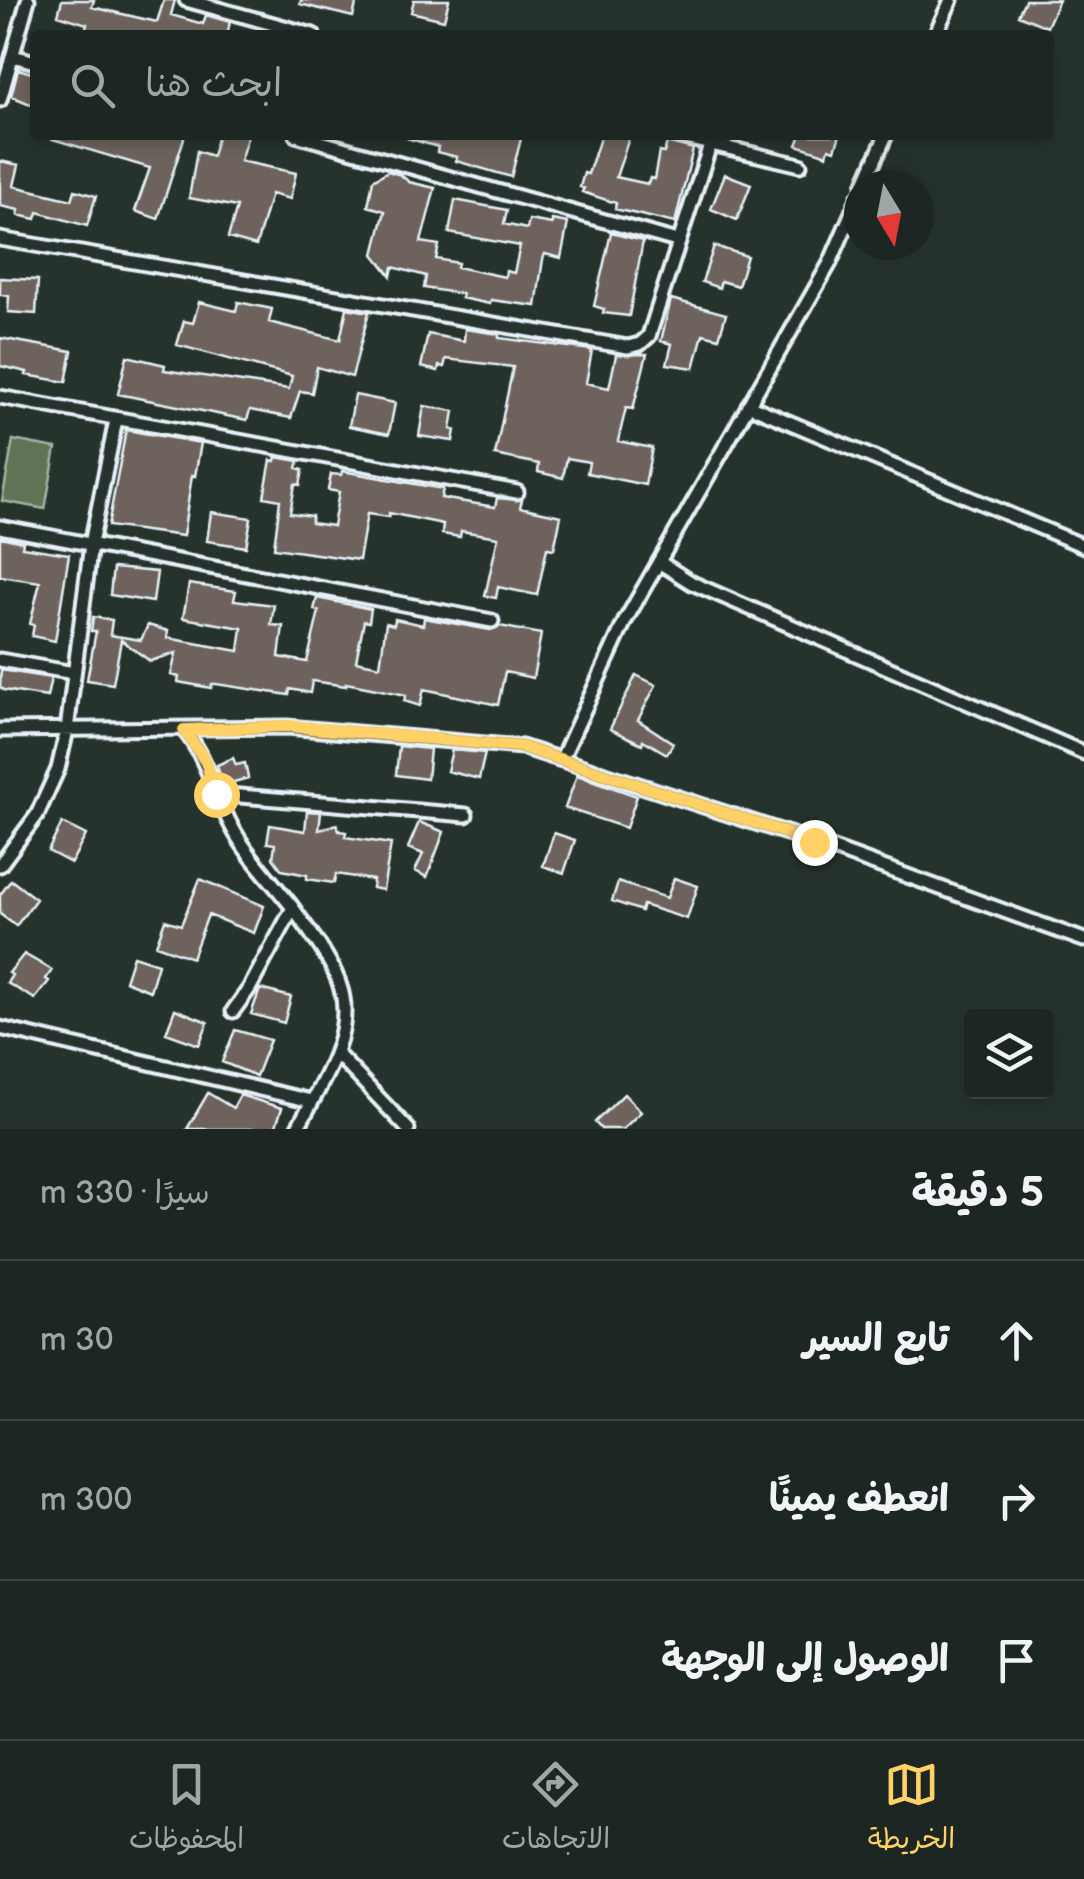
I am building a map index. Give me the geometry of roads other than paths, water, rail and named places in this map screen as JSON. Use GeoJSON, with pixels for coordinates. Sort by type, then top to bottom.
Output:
{"type":"FeatureCollection","features":[{"type":"Feature","properties":{"kind":"street"},"geometry":{"type":"LineString","coordinates":[[0,100],[28,0]]}},
{"type":"Feature","properties":{"kind":"street"},"geometry":{"type":"LineString","coordinates":[[186,0],[295,30]]}},
{"type":"Feature","properties":{"kind":"street"},"geometry":{"type":"LineString","coordinates":[[937,30],[951,0]]}},
{"type":"Feature","properties":{"kind":"street"},"geometry":{"type":"LineString","coordinates":[[13,56],[30,61]]}},
{"type":"Feature","properties":{"kind":"street"},"geometry":{"type":"LineString","coordinates":[[314,140],[677,241]]}},
{"type":"Feature","properties":{"kind":"street"},"geometry":{"type":"LineString","coordinates":[[692,140],[800,165]]}},
{"type":"Feature","properties":{"kind":"street"},"geometry":{"type":"LineString","coordinates":[[871,170],[884,140]]}},
{"type":"Feature","properties":{"kind":"street"},"geometry":{"type":"LineString","coordinates":[[0,239],[628,347],[649,336],[710,145]]}},
{"type":"Feature","properties":{"kind":"street"},"geometry":{"type":"LineString","coordinates":[[562,758],[595,682],[658,562],[830,262],[844,230]]}},
{"type":"Feature","properties":{"kind":"street"},"geometry":{"type":"LineString","coordinates":[[0,397],[517,492]]}},
{"type":"Feature","properties":{"kind":"street"},"geometry":{"type":"LineString","coordinates":[[748,405],[1084,546]]}},
{"type":"Feature","properties":{"kind":"street"},"geometry":{"type":"LineString","coordinates":[[0,865],[37,815],[58,769],[68,730],[91,544],[116,420]]}},
{"type":"Feature","properties":{"kind":"street"},"geometry":{"type":"LineString","coordinates":[[0,527],[492,621]]}},
{"type":"Feature","properties":{"kind":"street"},"geometry":{"type":"LineString","coordinates":[[658,562],[692,583],[1084,753]]}},
{"type":"Feature","properties":{"kind":"street"},"geometry":{"type":"LineString","coordinates":[[0,660],[74,674]]}},
{"type":"Feature","properties":{"kind":"street"},"geometry":{"type":"LineString","coordinates":[[0,730],[287,726],[522,747],[814,842],[1084,940]]}},
{"type":"Feature","properties":{"kind":"street"},"geometry":{"type":"LineString","coordinates":[[184,730],[206,762],[233,830],[252,860],[293,908],[341,988],[344,1010],[336,1053],[297,1129]]}},
{"type":"Feature","properties":{"kind":"street"},"geometry":{"type":"LineString","coordinates":[[216,794],[466,815]]}},
{"type":"Feature","properties":{"kind":"street"},"geometry":{"type":"LineString","coordinates":[[233,1011],[293,908]]}},
{"type":"Feature","properties":{"kind":"street"},"geometry":{"type":"LineString","coordinates":[[0,1028],[312,1101]]}},
{"type":"Feature","properties":{"kind":"street"},"geometry":{"type":"LineString","coordinates":[[336,1053],[408,1129]]}}]}
